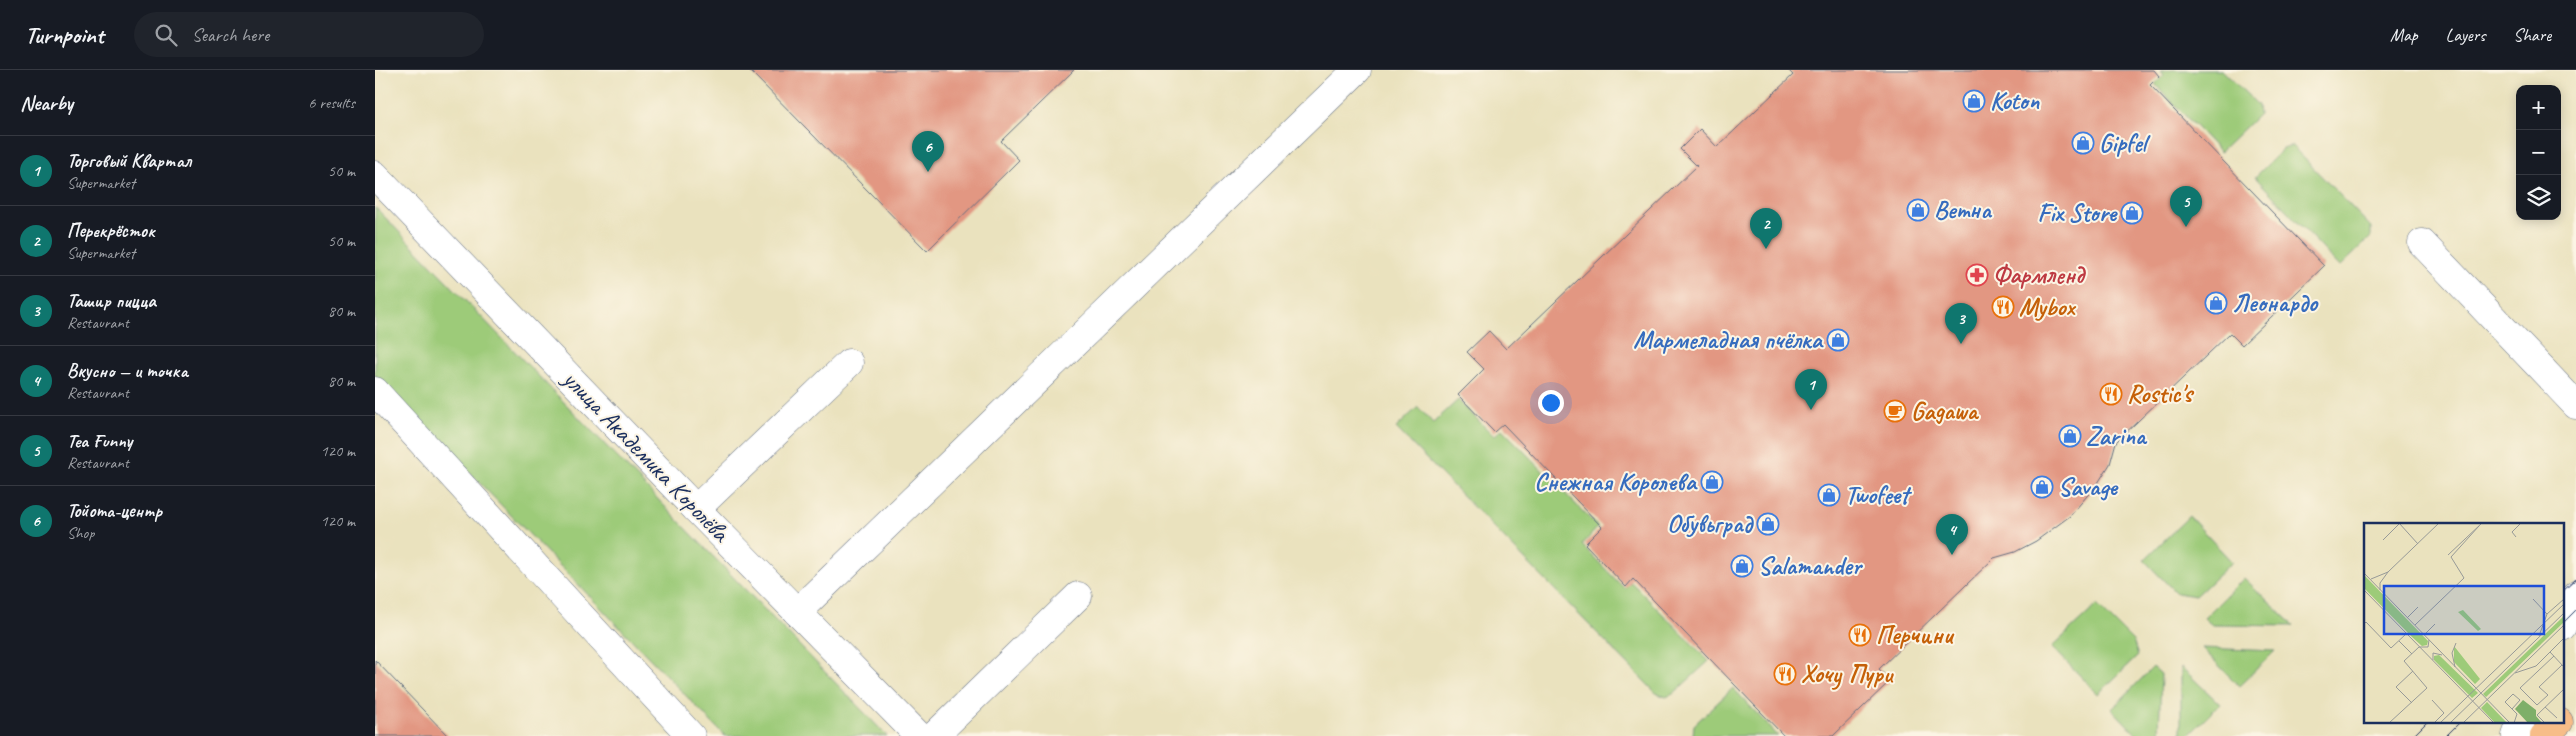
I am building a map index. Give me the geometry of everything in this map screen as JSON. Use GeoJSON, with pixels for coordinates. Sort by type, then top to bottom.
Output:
{"type":"FeatureCollection","features":[{"type":"Feature","properties":{"kind":"main road"},"geometry":{"type":"LineString","coordinates":[[2563,718],[2576,706]]}},
{"type":"Feature","properties":{"kind":"main road"},"geometry":{"type":"LineString","coordinates":[[2544,736],[2557,724]]}},
{"type":"Feature","properties":{"kind":"street"},"geometry":{"type":"LineString","coordinates":[[797,612],[1357,70]]}},
{"type":"Feature","properties":{"kind":"street","name":"улица Академика Королёва"},"geometry":{"type":"LineString","coordinates":[[375,175],[696,509],[919,736]]}},
{"type":"Feature","properties":{"kind":"street"},"geometry":{"type":"LineString","coordinates":[[2422,244],[2576,405]]}},
{"type":"Feature","properties":{"kind":"street"},"geometry":{"type":"LineString","coordinates":[[696,509],[849,363]]}},
{"type":"Feature","properties":{"kind":"street"},"geometry":{"type":"LineString","coordinates":[[375,391],[682,733]]}},
{"type":"Feature","properties":{"kind":"street"},"geometry":{"type":"LineString","coordinates":[[933,736],[1078,596]]}},
{"type":"Feature","properties":{"kind":"street"},"geometry":{"type":"LineString","coordinates":[[2563,625],[2576,596]]}},
{"type":"Feature","properties":{"kind":"street"},"geometry":{"type":"LineString","coordinates":[[2515,736],[2520,724]]}},
{"type":"Feature","properties":{"kind":"green space"},"geometry":{"type":"Polygon","coordinates":[[[2160,70],[2222,70],[2258,105],[2259,114],[2220,152],[2155,84],[2164,75],[2160,70]]]}},
{"type":"Feature","properties":{"kind":"green space"},"geometry":{"type":"Polygon","coordinates":[[[2292,146],[2371,227],[2371,237],[2340,267],[2255,177],[2283,149],[2292,146]]]}},
{"type":"Feature","properties":{"kind":"green space"},"geometry":{"type":"Polygon","coordinates":[[[375,207],[887,736],[725,736],[375,375],[375,207]]]}},
{"type":"Feature","properties":{"kind":"green space"},"geometry":{"type":"Polygon","coordinates":[[[1458,400],[1494,436],[1502,429],[1598,527],[1582,545],[1624,588],[1631,582],[1709,661],[1673,694],[1666,697],[1656,693],[1396,428],[1418,407],[1433,423],[1458,400]]]}},
{"type":"Feature","properties":{"kind":"green space"},"geometry":{"type":"Polygon","coordinates":[[[2189,516],[2232,562],[2196,596],[2176,593],[2144,560],[2189,516]]]}},
{"type":"Feature","properties":{"kind":"green space"},"geometry":{"type":"Polygon","coordinates":[[[2244,578],[2294,626],[2212,625],[2204,618],[2244,578]]]}},
{"type":"Feature","properties":{"kind":"green space"},"geometry":{"type":"Polygon","coordinates":[[[2097,605],[2133,641],[2138,656],[2098,694],[2052,647],[2097,605]]]}},
{"type":"Feature","properties":{"kind":"green space"},"geometry":{"type":"Polygon","coordinates":[[[2202,648],[2275,651],[2239,686],[2202,648]]]}},
{"type":"Feature","properties":{"kind":"green space"},"geometry":{"type":"Polygon","coordinates":[[[2153,667],[2161,674],[2159,736],[2138,736],[2112,709],[2153,667]]]}},
{"type":"Feature","properties":{"kind":"green space"},"geometry":{"type":"Polygon","coordinates":[[[2181,667],[2220,704],[2188,736],[2181,736],[2181,667]]]}},
{"type":"Feature","properties":{"kind":"green space"},"geometry":{"type":"Polygon","coordinates":[[[1733,688],[1778,736],[1693,736],[1694,725],[1733,688]]]}},
{"type":"Feature","properties":{"kind":"building"},"geometry":{"type":"Polygon","coordinates":[[[749,70],[1074,70],[1001,141],[1019,160],[927,251],[749,70]]]}},
{"type":"Feature","properties":{"kind":"building"},"geometry":{"type":"Polygon","coordinates":[[[1788,70],[2154,70],[2159,76],[2150,85],[2324,266],[2242,345],[2230,333],[2116,442],[2110,464],[2098,483],[2070,516],[2036,541],[2015,552],[1994,558],[1879,669],[1890,681],[1833,736],[1784,736],[1633,579],[1626,587],[1585,544],[1602,527],[1503,424],[1494,432],[1458,395],[1484,369],[1467,352],[1489,331],[1506,349],[1697,166],[1680,149],[1700,129],[1717,147],[1793,75],[1788,70]]]}},
{"type":"Feature","properties":{"kind":"building"},"geometry":{"type":"Polygon","coordinates":[[[375,660],[448,736],[375,736],[375,660]]]}},
{"type":"Feature","properties":{"kind":"tram line"},"geometry":{"type":"LineString","coordinates":[[2563,591],[2576,579]]}},
{"type":"Feature","properties":{"kind":"tram line"},"geometry":{"type":"LineString","coordinates":[[2563,623],[2576,610]]}},
{"type":"Feature","properties":{"kind":"tram line"},"geometry":{"type":"LineString","coordinates":[[2413,736],[2425,724]]}},
{"type":"Feature","properties":{"kind":"tram line"},"geometry":{"type":"LineString","coordinates":[[2446,736],[2458,724]]}},
{"type":"Feature","properties":{"kind":"place","name":"Koton"},"geometry":{"type":"Point","coordinates":[1974,101]}},
{"type":"Feature","properties":{"kind":"place","name":"Gipfel"},"geometry":{"type":"Point","coordinates":[2083,143]}},
{"type":"Feature","properties":{"kind":"place","name":"Тойота-центр"},"geometry":{"type":"Point","coordinates":[928,172]}},
{"type":"Feature","properties":{"kind":"place","name":"Ветна"},"geometry":{"type":"Point","coordinates":[1918,210]}},
{"type":"Feature","properties":{"kind":"place","name":"Fix Store"},"geometry":{"type":"Point","coordinates":[2132,213]}},
{"type":"Feature","properties":{"kind":"place","name":"Tea Funny"},"geometry":{"type":"Point","coordinates":[2186,227]}},
{"type":"Feature","properties":{"kind":"place","name":"Перекрёсток"},"geometry":{"type":"Point","coordinates":[1766,249]}},
{"type":"Feature","properties":{"kind":"place","name":"Фармленд"},"geometry":{"type":"Point","coordinates":[1977,275]}},
{"type":"Feature","properties":{"kind":"place","name":"Леонардо"},"geometry":{"type":"Point","coordinates":[2216,303]}},
{"type":"Feature","properties":{"kind":"place","name":"Mybox"},"geometry":{"type":"Point","coordinates":[2003,307]}},
{"type":"Feature","properties":{"kind":"place","name":"Мармеладная пчёлка"},"geometry":{"type":"Point","coordinates":[1838,340]}},
{"type":"Feature","properties":{"kind":"place","name":"Ташир пицца"},"geometry":{"type":"Point","coordinates":[1961,344]}},
{"type":"Feature","properties":{"kind":"place","name":"Rostiс's"},"geometry":{"type":"Point","coordinates":[2111,394]}},
{"type":"Feature","properties":{"kind":"place","name":"Торговый Квартал"},"geometry":{"type":"Point","coordinates":[1811,410]}},
{"type":"Feature","properties":{"kind":"place","name":"Gagawa"},"geometry":{"type":"Point","coordinates":[1895,411]}},
{"type":"Feature","properties":{"kind":"place","name":"Zarina"},"geometry":{"type":"Point","coordinates":[2070,436]}},
{"type":"Feature","properties":{"kind":"place","name":"Снежная Королева"},"geometry":{"type":"Point","coordinates":[1712,482]}},
{"type":"Feature","properties":{"kind":"place","name":"Savage"},"geometry":{"type":"Point","coordinates":[2042,487]}},
{"type":"Feature","properties":{"kind":"place","name":"Twofeet"},"geometry":{"type":"Point","coordinates":[1829,495]}},
{"type":"Feature","properties":{"kind":"place","name":"Обувьград"},"geometry":{"type":"Point","coordinates":[1768,524]}},
{"type":"Feature","properties":{"kind":"place","name":"Вкусно — и точка"},"geometry":{"type":"Point","coordinates":[1952,555]}},
{"type":"Feature","properties":{"kind":"place","name":"Salamander"},"geometry":{"type":"Point","coordinates":[1742,566]}},
{"type":"Feature","properties":{"kind":"place","name":"Перчини"},"geometry":{"type":"Point","coordinates":[1860,635]}},
{"type":"Feature","properties":{"kind":"place","name":"Хочу Пури"},"geometry":{"type":"Point","coordinates":[1785,674]}}]}
